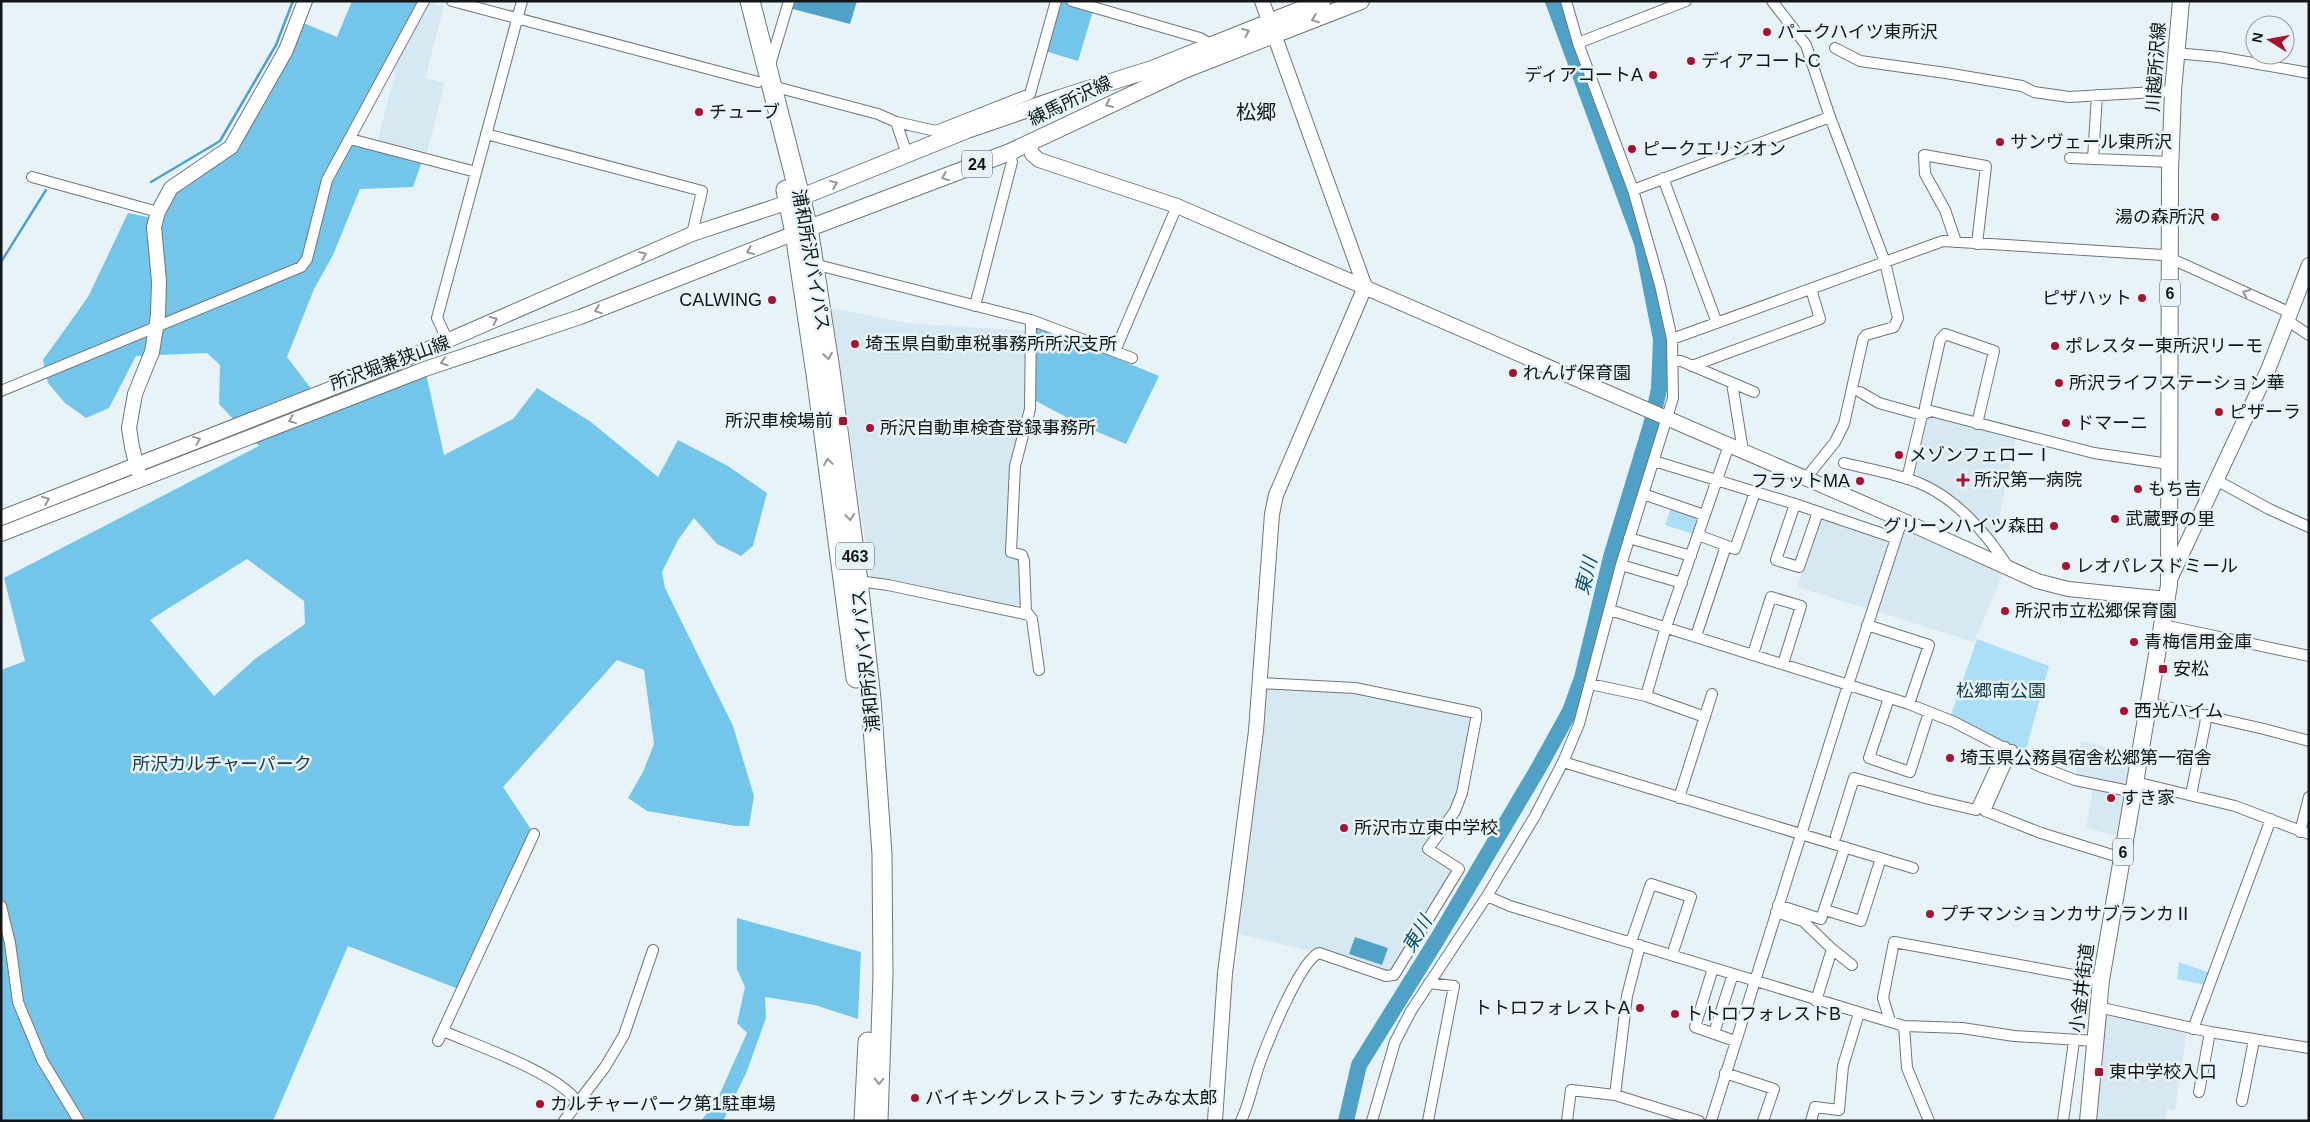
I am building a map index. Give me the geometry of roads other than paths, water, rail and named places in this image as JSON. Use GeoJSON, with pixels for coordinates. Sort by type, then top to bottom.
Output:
{"type":"FeatureCollection","features":[{"type":"Feature","properties":{"kind":"highway","name":"浦和所沢バイパス"},"geometry":{"type":"LineString","coordinates":[[738,1],[766,80]]}},
{"type":"Feature","properties":{"kind":"highway","name":"浦和所沢バイパス"},"geometry":{"type":"LineString","coordinates":[[750,1],[801,231],[860,713],[870,855],[870,932],[864,1121]]}},
{"type":"Feature","properties":{"kind":"highway","name":"浦和所沢バイパス"},"geometry":{"type":"LineString","coordinates":[[801,231],[814,264],[858,581],[871,699],[882,854],[883,976],[878,1121]]}},
{"type":"Feature","properties":{"kind":"main road","name":"練馬所沢線"},"geometry":{"type":"LineString","coordinates":[[801,231],[1010,152],[1271,29],[1322,1]]}},
{"type":"Feature","properties":{"kind":"main road","name":"練馬所沢線"},"geometry":{"type":"LineString","coordinates":[[794,200],[907,154],[1034,106],[1152,70],[1212,45],[1361,1]]}},
{"type":"Feature","properties":{"kind":"main road","name":"川越所沢線"},"geometry":{"type":"LineString","coordinates":[[2168,592],[2170,162],[2173,91],[2181,1]]}},
{"type":"Feature","properties":{"kind":"main road","name":"小金井街道"},"geometry":{"type":"LineString","coordinates":[[2088,1121],[2101,980],[2168,592]]}},
{"type":"Feature","properties":{"kind":"street"},"geometry":{"type":"LineString","coordinates":[[142,480],[136,464],[129,428],[135,394],[152,352],[156,328],[159,281],[154,228],[158,212],[164,198],[180,180],[224,154],[231,147],[286,50],[305,1]]}},
{"type":"Feature","properties":{"kind":"street"},"geometry":{"type":"LineString","coordinates":[[1,391],[300,267],[307,259],[327,180],[424,1]]}},
{"type":"Feature","properties":{"kind":"street"},"geometry":{"type":"LineString","coordinates":[[452,1],[766,80],[878,114],[896,122],[936,131],[1030,94],[1056,1]]}},
{"type":"Feature","properties":{"kind":"street"},"geometry":{"type":"LineString","coordinates":[[448,341],[437,318],[522,1]]}},
{"type":"Feature","properties":{"kind":"street"},"geometry":{"type":"LineString","coordinates":[[766,80],[789,1]]}},
{"type":"Feature","properties":{"kind":"street"},"geometry":{"type":"LineString","coordinates":[[1072,1],[1200,38],[1212,45]]}},
{"type":"Feature","properties":{"kind":"street"},"geometry":{"type":"LineString","coordinates":[[1215,1121],[1224,973],[1256,731],[1272,514],[1276,495],[1365,287],[1262,1]]}},
{"type":"Feature","properties":{"kind":"street"},"geometry":{"type":"LineString","coordinates":[[1372,1121],[1395,1042],[1411,1011],[1487,896],[1535,816],[1563,762],[1579,724],[1621,565],[1673,398],[1674,361],[1672,339],[1660,285],[1633,190],[1578,43],[1566,1]]}},
{"type":"Feature","properties":{"kind":"street"},"geometry":{"type":"LineString","coordinates":[[1578,43],[1686,1]]}},
{"type":"Feature","properties":{"kind":"street"},"geometry":{"type":"LineString","coordinates":[[1772,1],[1806,44],[1830,117],[1885,262],[1898,322],[1894,327],[1866,335],[1863,339],[1844,424],[1836,442],[1806,478]]}},
{"type":"Feature","properties":{"kind":"street"},"geometry":{"type":"LineString","coordinates":[[1835,48],[1860,61],[1974,78],[2060,96],[2173,91]]}},
{"type":"Feature","properties":{"kind":"street"},"geometry":{"type":"LineString","coordinates":[[2176,53],[2219,57],[2309,73]]}},
{"type":"Feature","properties":{"kind":"street"},"geometry":{"type":"LineString","coordinates":[[2093,159],[2097,95]]}},
{"type":"Feature","properties":{"kind":"street"},"geometry":{"type":"LineString","coordinates":[[1633,190],[1830,117]]}},
{"type":"Feature","properties":{"kind":"street"},"geometry":{"type":"LineString","coordinates":[[896,122],[907,154]]}},
{"type":"Feature","properties":{"kind":"street"},"geometry":{"type":"LineString","coordinates":[[486,134],[702,191],[692,234]]}},
{"type":"Feature","properties":{"kind":"street"},"geometry":{"type":"LineString","coordinates":[[350,139],[476,172]]}},
{"type":"Feature","properties":{"kind":"street"},"geometry":{"type":"LineString","coordinates":[[1029,143],[1032,154],[1039,160],[1178,206],[1806,478],[2037,581],[2060,588],[2168,592]]}},
{"type":"Feature","properties":{"kind":"street"},"geometry":{"type":"LineString","coordinates":[[975,306],[1012,162],[1010,152]]}},
{"type":"Feature","properties":{"kind":"street"},"geometry":{"type":"LineString","coordinates":[[1956,242],[1945,210],[1924,174],[1924,155],[1986,166],[1977,244]]}},
{"type":"Feature","properties":{"kind":"street"},"geometry":{"type":"LineString","coordinates":[[2070,158],[2170,162]]}},
{"type":"Feature","properties":{"kind":"street"},"geometry":{"type":"LineString","coordinates":[[32,177],[158,212]]}},
{"type":"Feature","properties":{"kind":"street"},"geometry":{"type":"LineString","coordinates":[[1663,178],[1718,323]]}},
{"type":"Feature","properties":{"kind":"street","name":"所沢堀兼狭山線"},"geometry":{"type":"LineString","coordinates":[[1,518],[448,341],[692,234],[794,200]]}},
{"type":"Feature","properties":{"kind":"street"},"geometry":{"type":"LineString","coordinates":[[1115,351],[1178,206]]}},
{"type":"Feature","properties":{"kind":"street","name":"所沢堀兼狭山線"},"geometry":{"type":"LineString","coordinates":[[1,534],[425,369],[580,317],[801,231]]}},
{"type":"Feature","properties":{"kind":"street"},"geometry":{"type":"LineString","coordinates":[[1672,339],[1936,242],[2154,254],[2170,258],[2290,317],[2309,335]]}},
{"type":"Feature","properties":{"kind":"street"},"geometry":{"type":"LineString","coordinates":[[814,264],[1031,320],[1132,358]]}},
{"type":"Feature","properties":{"kind":"street","name":"小金井街道"},"geometry":{"type":"LineString","coordinates":[[2168,592],[2180,556],[2268,370],[2309,265]]}},
{"type":"Feature","properties":{"kind":"street"},"geometry":{"type":"LineString","coordinates":[[1692,366],[1820,319],[1812,289]]}},
{"type":"Feature","properties":{"kind":"street"},"geometry":{"type":"LineString","coordinates":[[1031,320],[1030,409],[1015,466],[1011,552],[1022,554],[1024,561],[1026,611],[1032,619],[1039,670]]}},
{"type":"Feature","properties":{"kind":"street"},"geometry":{"type":"LineString","coordinates":[[1908,479],[1940,340],[1945,334],[1994,351],[1978,424]]}},
{"type":"Feature","properties":{"kind":"street"},"geometry":{"type":"LineString","coordinates":[[1674,361],[1692,366],[1754,392]]}},
{"type":"Feature","properties":{"kind":"street"},"geometry":{"type":"LineString","coordinates":[[1732,383],[1743,451]]}},
{"type":"Feature","properties":{"kind":"street"},"geometry":{"type":"LineString","coordinates":[[1860,392],[1880,402],[1924,414],[1931,411],[2094,453],[2169,464]]}},
{"type":"Feature","properties":{"kind":"street"},"geometry":{"type":"LineString","coordinates":[[1646,696],[1666,627],[1729,445]]}},
{"type":"Feature","properties":{"kind":"street"},"geometry":{"type":"LineString","coordinates":[[1654,461],[1795,504],[1895,538]]}},
{"type":"Feature","properties":{"kind":"street"},"geometry":{"type":"LineString","coordinates":[[1844,463],[1908,479],[1930,489],[1954,504],[1981,531],[2008,568]]}},
{"type":"Feature","properties":{"kind":"street"},"geometry":{"type":"LineString","coordinates":[[2216,480],[2276,513],[2309,527]]}},
{"type":"Feature","properties":{"kind":"street"},"geometry":{"type":"LineString","coordinates":[[1698,535],[1735,549],[1755,492]]}},
{"type":"Feature","properties":{"kind":"street"},"geometry":{"type":"LineString","coordinates":[[1643,494],[1704,515]]}},
{"type":"Feature","properties":{"kind":"street"},"geometry":{"type":"LineString","coordinates":[[1795,504],[1776,560],[1799,567],[1818,512]]}},
{"type":"Feature","properties":{"kind":"street"},"geometry":{"type":"LineString","coordinates":[[1711,1121],[1754,980],[1902,520]]}},
{"type":"Feature","properties":{"kind":"street"},"geometry":{"type":"LineString","coordinates":[[1629,538],[1691,556]]}},
{"type":"Feature","properties":{"kind":"street"},"geometry":{"type":"LineString","coordinates":[[1696,636],[1726,546]]}},
{"type":"Feature","properties":{"kind":"street"},"geometry":{"type":"LineString","coordinates":[[1621,565],[1682,583]]}},
{"type":"Feature","properties":{"kind":"street"},"geometry":{"type":"LineString","coordinates":[[858,581],[888,585],[1029,615]]}},
{"type":"Feature","properties":{"kind":"street"},"geometry":{"type":"LineString","coordinates":[[1753,654],[1771,596],[1801,606],[1783,664]]}},
{"type":"Feature","properties":{"kind":"street"},"geometry":{"type":"LineString","coordinates":[[1610,610],[1909,704],[2009,749],[2041,767],[2075,780],[2191,795],[2235,806],[2304,833],[2309,797]]}},
{"type":"Feature","properties":{"kind":"street"},"geometry":{"type":"LineString","coordinates":[[1867,625],[1929,645],[1909,704]]}},
{"type":"Feature","properties":{"kind":"street"},"geometry":{"type":"LineString","coordinates":[[2163,625],[2309,656]]}},
{"type":"Feature","properties":{"kind":"street"},"geometry":{"type":"LineString","coordinates":[[1241,1121],[1260,1062],[1281,1012],[1309,961],[1319,953],[1386,976],[1394,975],[1459,869],[1428,849],[1455,811],[1462,793],[1476,719],[1476,713],[1374,691],[1354,688],[1260,683]]}},
{"type":"Feature","properties":{"kind":"street"},"geometry":{"type":"LineString","coordinates":[[1590,684],[1646,696],[1705,717]]}},
{"type":"Feature","properties":{"kind":"street"},"geometry":{"type":"LineString","coordinates":[[1679,798],[1712,694]]}},
{"type":"Feature","properties":{"kind":"street"},"geometry":{"type":"LineString","coordinates":[[1889,698],[1869,758],[1910,772],[1929,712]]}},
{"type":"Feature","properties":{"kind":"street"},"geometry":{"type":"LineString","coordinates":[[2150,703],[2206,715],[2309,742]]}},
{"type":"Feature","properties":{"kind":"street"},"geometry":{"type":"LineString","coordinates":[[2191,795],[2206,715]]}},
{"type":"Feature","properties":{"kind":"street"},"geometry":{"type":"LineString","coordinates":[[1836,836],[1854,778],[1929,800],[1976,810],[2009,749]]}},
{"type":"Feature","properties":{"kind":"street"},"geometry":{"type":"LineString","coordinates":[[2009,749],[1985,811],[2041,833],[2122,858]]}},
{"type":"Feature","properties":{"kind":"street"},"geometry":{"type":"LineString","coordinates":[[1563,762],[1913,868]]}},
{"type":"Feature","properties":{"kind":"street"},"geometry":{"type":"LineString","coordinates":[[2193,1028],[2271,820]]}},
{"type":"Feature","properties":{"kind":"street"},"geometry":{"type":"LineString","coordinates":[[438,1041],[534,834]]}},
{"type":"Feature","properties":{"kind":"street"},"geometry":{"type":"LineString","coordinates":[[1777,909],[1821,919],[1845,846]]}},
{"type":"Feature","properties":{"kind":"street"},"geometry":{"type":"LineString","coordinates":[[1825,910],[1860,921],[1881,858]]}},
{"type":"Feature","properties":{"kind":"street"},"geometry":{"type":"LineString","coordinates":[[1615,1095],[1635,944],[1651,884],[1691,897],[1672,955]]}},
{"type":"Feature","properties":{"kind":"street"},"geometry":{"type":"LineString","coordinates":[[1487,896],[1510,906],[1904,1026],[1967,1028],[2014,1036],[2095,1041]]}},
{"type":"Feature","properties":{"kind":"street"},"geometry":{"type":"LineString","coordinates":[[1,906],[10,944],[18,1002],[42,1060],[79,1121]]}},
{"type":"Feature","properties":{"kind":"street"},"geometry":{"type":"LineString","coordinates":[[1777,909],[1804,921],[1832,949],[1852,965]]}},
{"type":"Feature","properties":{"kind":"street"},"geometry":{"type":"LineString","coordinates":[[1890,1021],[1883,998],[1894,942],[2101,980]]}},
{"type":"Feature","properties":{"kind":"street"},"geometry":{"type":"LineString","coordinates":[[1816,1000],[1832,949]]}},
{"type":"Feature","properties":{"kind":"street"},"geometry":{"type":"LineString","coordinates":[[564,1121],[577,1101],[605,1067],[624,1035],[653,950]]}},
{"type":"Feature","properties":{"kind":"street"},"geometry":{"type":"LineString","coordinates":[[1713,968],[1695,1027],[1735,1041]]}},
{"type":"Feature","properties":{"kind":"street"},"geometry":{"type":"LineString","coordinates":[[1714,1034],[1733,974]]}},
{"type":"Feature","properties":{"kind":"street"},"geometry":{"type":"LineString","coordinates":[[1428,1121],[1454,986],[1429,983]]}},
{"type":"Feature","properties":{"kind":"street"},"geometry":{"type":"LineString","coordinates":[[2098,1007],[2210,1032],[2309,1048]]}},
{"type":"Feature","properties":{"kind":"street"},"geometry":{"type":"LineString","coordinates":[[1811,1121],[1816,1106],[1839,1110],[1843,1066],[1859,1013]]}},
{"type":"Feature","properties":{"kind":"street"},"geometry":{"type":"LineString","coordinates":[[1904,1026],[1907,1068],[1929,1121]]}},
{"type":"Feature","properties":{"kind":"street"},"geometry":{"type":"LineString","coordinates":[[443,1031],[540,1073],[573,1095],[577,1101]]}},
{"type":"Feature","properties":{"kind":"street"},"geometry":{"type":"LineString","coordinates":[[2199,1092],[2210,1032]]}},
{"type":"Feature","properties":{"kind":"street"},"geometry":{"type":"LineString","coordinates":[[2242,1101],[2254,1040]]}},
{"type":"Feature","properties":{"kind":"street"},"geometry":{"type":"LineString","coordinates":[[2063,1121],[2074,1041]]}},
{"type":"Feature","properties":{"kind":"street"},"geometry":{"type":"LineString","coordinates":[[1725,1073],[1774,1090],[1763,1121]]}},
{"type":"Feature","properties":{"kind":"street"},"geometry":{"type":"LineString","coordinates":[[1566,1121],[1571,1090],[1615,1095],[1699,1121]]}},
{"type":"Feature","properties":{"kind":"waterway"},"geometry":{"type":"LineString","coordinates":[[151,182],[220,141],[276,45],[293,1]]}},
{"type":"Feature","properties":{"kind":"waterway","name":"東川"},"geometry":{"type":"LineString","coordinates":[[1346,1121],[1359,1065],[1438,938],[1570,711],[1582,678],[1611,557],[1651,425],[1659,389],[1661,339],[1642,243],[1553,1]]}},
{"type":"Feature","properties":{"kind":"waterway"},"geometry":{"type":"LineString","coordinates":[[1,262],[46,190]]}},
{"type":"Feature","properties":{"kind":"place","name":"パークハイツ東所沢"},"geometry":{"type":"Point","coordinates":[1767,32]}},
{"type":"Feature","properties":{"kind":"place","name":"ディアコートC"},"geometry":{"type":"Point","coordinates":[1691,61]}},
{"type":"Feature","properties":{"kind":"place","name":"ディアコートA"},"geometry":{"type":"Point","coordinates":[1653,75]}},
{"type":"Feature","properties":{"kind":"place","name":"チューブ"},"geometry":{"type":"Point","coordinates":[699,112]}},
{"type":"Feature","properties":{"kind":"place","name":"サンヴェール東所沢"},"geometry":{"type":"Point","coordinates":[2000,142]}},
{"type":"Feature","properties":{"kind":"place","name":"ピークエリシオン"},"geometry":{"type":"Point","coordinates":[1632,149]}},
{"type":"Feature","properties":{"kind":"place","name":"湯の森所沢"},"geometry":{"type":"Point","coordinates":[2215,217]}},
{"type":"Feature","properties":{"kind":"place","name":"ピザハット"},"geometry":{"type":"Point","coordinates":[2142,298]}},
{"type":"Feature","properties":{"kind":"place","name":"CALWING"},"geometry":{"type":"Point","coordinates":[772,300]}},
{"type":"Feature","properties":{"kind":"place","name":"埼玉県自動車税事務所所沢支所"},"geometry":{"type":"Point","coordinates":[855,344]}},
{"type":"Feature","properties":{"kind":"place","name":"ポレスター東所沢リーモ"},"geometry":{"type":"Point","coordinates":[2055,346]}},
{"type":"Feature","properties":{"kind":"place","name":"れんげ保育園"},"geometry":{"type":"Point","coordinates":[1513,373]}},
{"type":"Feature","properties":{"kind":"place","name":"所沢ライフステーション華"},"geometry":{"type":"Point","coordinates":[2059,383]}},
{"type":"Feature","properties":{"kind":"place","name":"ピザーラ"},"geometry":{"type":"Point","coordinates":[2219,412]}},
{"type":"Feature","properties":{"kind":"place","name":"所沢車検場前"},"geometry":{"type":"Point","coordinates":[843,421]}},
{"type":"Feature","properties":{"kind":"place","name":"ドマーニ"},"geometry":{"type":"Point","coordinates":[2066,423]}},
{"type":"Feature","properties":{"kind":"place","name":"所沢自動車検査登録事務所"},"geometry":{"type":"Point","coordinates":[870,428]}},
{"type":"Feature","properties":{"kind":"place","name":"メゾンフェローⅠ"},"geometry":{"type":"Point","coordinates":[1899,455]}},
{"type":"Feature","properties":{"kind":"place","name":"所沢第一病院"},"geometry":{"type":"Point","coordinates":[1963,480]}},
{"type":"Feature","properties":{"kind":"place","name":"フラットMA"},"geometry":{"type":"Point","coordinates":[1860,481]}},
{"type":"Feature","properties":{"kind":"place","name":"もち吉"},"geometry":{"type":"Point","coordinates":[2138,489]}},
{"type":"Feature","properties":{"kind":"place","name":"武蔵野の里"},"geometry":{"type":"Point","coordinates":[2115,519]}},
{"type":"Feature","properties":{"kind":"place","name":"グリーンハイツ森田"},"geometry":{"type":"Point","coordinates":[2054,526]}},
{"type":"Feature","properties":{"kind":"place","name":"レオパレスドミール"},"geometry":{"type":"Point","coordinates":[2066,566]}},
{"type":"Feature","properties":{"kind":"place","name":"所沢市立松郷保育園"},"geometry":{"type":"Point","coordinates":[2005,611]}},
{"type":"Feature","properties":{"kind":"place","name":"青梅信用金庫"},"geometry":{"type":"Point","coordinates":[2134,642]}},
{"type":"Feature","properties":{"kind":"place","name":"安松"},"geometry":{"type":"Point","coordinates":[2163,669]}},
{"type":"Feature","properties":{"kind":"place","name":"西光ハイム"},"geometry":{"type":"Point","coordinates":[2124,711]}},
{"type":"Feature","properties":{"kind":"place","name":"埼玉県公務員宿舎松郷第一宿舎"},"geometry":{"type":"Point","coordinates":[1950,758]}},
{"type":"Feature","properties":{"kind":"place","name":"すき家"},"geometry":{"type":"Point","coordinates":[2111,798]}},
{"type":"Feature","properties":{"kind":"place","name":"所沢市立東中学校"},"geometry":{"type":"Point","coordinates":[1344,828]}},
{"type":"Feature","properties":{"kind":"place","name":"プチマンションカサブランカⅡ"},"geometry":{"type":"Point","coordinates":[1930,914]}},
{"type":"Feature","properties":{"kind":"place","name":"トトロフォレストA"},"geometry":{"type":"Point","coordinates":[1640,1008]}},
{"type":"Feature","properties":{"kind":"place","name":"トトロフォレストB"},"geometry":{"type":"Point","coordinates":[1675,1014]}},
{"type":"Feature","properties":{"kind":"place","name":"東中学校入口"},"geometry":{"type":"Point","coordinates":[2099,1072]}},
{"type":"Feature","properties":{"kind":"place","name":"バイキングレストラン すたみな太郎"},"geometry":{"type":"Point","coordinates":[915,1098]}},
{"type":"Feature","properties":{"kind":"place","name":"カルチャーパーク第1駐車場"},"geometry":{"type":"Point","coordinates":[540,1104]}},
{"type":"Feature","properties":{"kind":"district","name":"松郷"},"geometry":{"type":"Point","coordinates":[1256,112]}},
{"type":"Feature","properties":{"kind":"park label","name":"松郷南公園"},"geometry":{"type":"Point","coordinates":[2001,691]}},
{"type":"Feature","properties":{"kind":"park label","name":"所沢カルチャーパーク"},"geometry":{"type":"Point","coordinates":[222,764]}}]}
